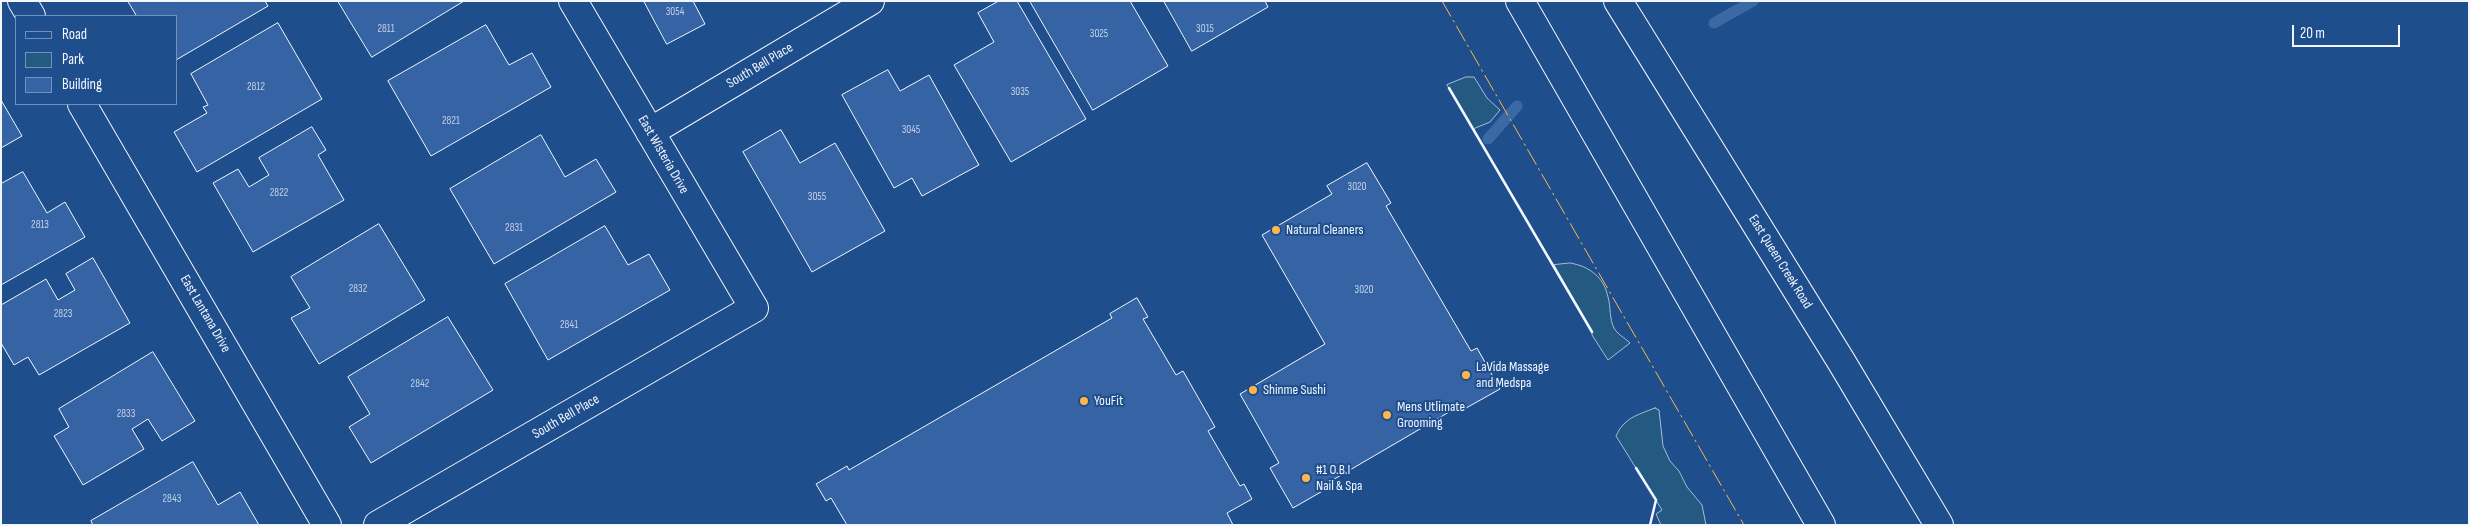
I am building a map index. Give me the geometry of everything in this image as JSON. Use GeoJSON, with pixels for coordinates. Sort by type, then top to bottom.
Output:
{"type":"FeatureCollection","features":[{"type":"Feature","properties":{"kind":"street"},"geometry":{"type":"LineString","coordinates":[[22,1],[30,15]]}},
{"type":"Feature","properties":{"kind":"street","name":"East Wisteria Drive"},"geometry":{"type":"LineString","coordinates":[[573,1],[754,308]]}},
{"type":"Feature","properties":{"kind":"street","name":"South Bell Place"},"geometry":{"type":"LineString","coordinates":[[650,132],[870,1]]}},
{"type":"Feature","properties":{"kind":"street","name":"East Queen Creek Road"},"geometry":{"type":"LineString","coordinates":[[1618,1],[1836,353],[1939,525]]}},
{"type":"Feature","properties":{"kind":"street"},"geometry":{"type":"LineString","coordinates":[[1525,3],[1821,525]]}},
{"type":"Feature","properties":{"kind":"street","name":"East Lantana Drive"},"geometry":{"type":"LineString","coordinates":[[83,105],[327,525]]}},
{"type":"Feature","properties":{"kind":"street","name":"South Bell Place"},"geometry":{"type":"LineString","coordinates":[[378,525],[754,308]]}},
{"type":"Feature","properties":{"kind":"green space"},"geometry":{"type":"Polygon","coordinates":[[[1466,77],[1474,77],[1487,98],[1500,110],[1490,122],[1473,129],[1447,85],[1466,77]]]}},
{"type":"Feature","properties":{"kind":"green space"},"geometry":{"type":"Polygon","coordinates":[[[1570,263],[1589,270],[1599,278],[1606,290],[1614,328],[1630,343],[1608,360],[1592,335],[1592,331],[1554,265],[1570,263]]]}},
{"type":"Feature","properties":{"kind":"green space"},"geometry":{"type":"Polygon","coordinates":[[[1655,408],[1659,410],[1663,446],[1670,461],[1679,471],[1687,487],[1702,505],[1706,525],[1661,525],[1656,514],[1662,510],[1616,436],[1627,421],[1655,408]]]}},
{"type":"Feature","properties":{"kind":"building"},"geometry":{"type":"Polygon","coordinates":[[[128,1],[265,1],[268,6],[178,59],[178,15],[136,15],[128,1]]]}},
{"type":"Feature","properties":{"kind":"building"},"geometry":{"type":"Polygon","coordinates":[[[338,1],[464,1],[372,57],[338,1]]]}},
{"type":"Feature","properties":{"kind":"building"},"geometry":{"type":"Polygon","coordinates":[[[644,1],[693,1],[705,24],[667,44],[644,1]]]}},
{"type":"Feature","properties":{"kind":"building"},"geometry":{"type":"Polygon","coordinates":[[[999,1],[1017,1],[1086,119],[1011,162],[954,65],[994,42],[978,13],[999,1]]]}},
{"type":"Feature","properties":{"kind":"building"},"geometry":{"type":"Polygon","coordinates":[[[1030,1],[1130,1],[1168,66],[1093,110],[1030,1]]]}},
{"type":"Feature","properties":{"kind":"building"},"geometry":{"type":"Polygon","coordinates":[[[1164,1],[1265,1],[1268,7],[1192,51],[1164,1]]]}},
{"type":"Feature","properties":{"kind":"building"},"geometry":{"type":"Polygon","coordinates":[[[278,23],[322,99],[197,172],[174,132],[207,113],[203,107],[208,105],[191,74],[278,23]]]}},
{"type":"Feature","properties":{"kind":"building"},"geometry":{"type":"Polygon","coordinates":[[[486,25],[509,65],[532,53],[551,87],[431,156],[388,81],[486,25]]]}},
{"type":"Feature","properties":{"kind":"building"},"geometry":{"type":"Polygon","coordinates":[[[888,70],[900,91],[929,75],[979,165],[922,196],[912,178],[894,188],[842,95],[888,70]]]}},
{"type":"Feature","properties":{"kind":"building"},"geometry":{"type":"Polygon","coordinates":[[[1,100],[22,136],[1,148],[1,100]]]}},
{"type":"Feature","properties":{"kind":"building"},"geometry":{"type":"Polygon","coordinates":[[[312,127],[326,150],[318,155],[344,200],[253,252],[213,183],[238,169],[249,187],[269,175],[259,158],[312,127]]]}},
{"type":"Feature","properties":{"kind":"building"},"geometry":{"type":"Polygon","coordinates":[[[781,130],[800,163],[835,143],[885,231],[812,272],[743,152],[781,130]]]}},
{"type":"Feature","properties":{"kind":"building"},"geometry":{"type":"Polygon","coordinates":[[[541,135],[565,177],[596,159],[616,192],[494,264],[450,189],[541,135]]]}},
{"type":"Feature","properties":{"kind":"building"},"geometry":{"type":"Polygon","coordinates":[[[1367,163],[1391,203],[1386,206],[1471,351],[1477,348],[1500,389],[1459,412],[1456,408],[1331,481],[1333,485],[1293,508],[1270,468],[1279,463],[1240,394],[1325,344],[1262,235],[1332,194],[1327,186],[1367,163]]]}},
{"type":"Feature","properties":{"kind":"building"},"geometry":{"type":"Polygon","coordinates":[[[23,172],[47,213],[65,202],[85,237],[1,285],[1,184],[23,172]]]}},
{"type":"Feature","properties":{"kind":"building"},"geometry":{"type":"Polygon","coordinates":[[[379,224],[425,300],[319,364],[291,318],[310,308],[291,277],[379,224]]]}},
{"type":"Feature","properties":{"kind":"building"},"geometry":{"type":"Polygon","coordinates":[[[605,226],[628,265],[649,254],[670,290],[548,360],[505,284],[605,226]]]}},
{"type":"Feature","properties":{"kind":"building"},"geometry":{"type":"Polygon","coordinates":[[[93,258],[130,323],[39,375],[28,357],[14,365],[1,343],[1,305],[46,279],[58,300],[75,290],[66,274],[93,258]]]}},
{"type":"Feature","properties":{"kind":"building","name":"YouFit"},"geometry":{"type":"Polygon","coordinates":[[[1137,298],[1148,317],[1143,319],[1176,375],[1183,371],[1215,427],[1208,431],[1240,486],[1244,484],[1252,499],[1227,513],[1233,525],[847,525],[831,498],[826,501],[816,484],[847,466],[849,470],[1112,318],[1110,314],[1137,298]]]}},
{"type":"Feature","properties":{"kind":"building"},"geometry":{"type":"Polygon","coordinates":[[[448,317],[493,390],[371,463],[349,427],[370,414],[348,377],[448,317]]]}},
{"type":"Feature","properties":{"kind":"building"},"geometry":{"type":"Polygon","coordinates":[[[153,352],[195,421],[162,441],[148,419],[132,429],[144,449],[83,485],[54,436],[69,427],[59,409],[153,352]]]}},
{"type":"Feature","properties":{"kind":"building"},"geometry":{"type":"Polygon","coordinates":[[[193,462],[218,505],[240,492],[259,525],[93,525],[91,521],[193,462]]]}},
{"type":"Feature","properties":{"kind":"waterway"},"geometry":{"type":"LineString","coordinates":[[1714,23],[1753,1]]}},
{"type":"Feature","properties":{"kind":"waterway"},"geometry":{"type":"LineString","coordinates":[[1488,139],[1517,106]]}},
{"type":"Feature","properties":{"kind":"wall"},"geometry":{"type":"LineString","coordinates":[[1449,88],[1592,332]]}},
{"type":"Feature","properties":{"kind":"wall"},"geometry":{"type":"LineString","coordinates":[[1636,468],[1656,500],[1650,525]]}},
{"type":"Feature","properties":{"kind":"power"},"geometry":{"type":"LineString","coordinates":[[1442,1],[1744,525]]}},
{"type":"Feature","properties":{"kind":"place","name":"Natural Cleaners"},"geometry":{"type":"Point","coordinates":[1276,230]}},
{"type":"Feature","properties":{"kind":"place","name":"LaVida Massage and Medspa"},"geometry":{"type":"Point","coordinates":[1466,375]}},
{"type":"Feature","properties":{"kind":"place","name":"Shinme Sushi"},"geometry":{"type":"Point","coordinates":[1253,390]}},
{"type":"Feature","properties":{"kind":"place","name":"YouFit"},"geometry":{"type":"Point","coordinates":[1084,401]}},
{"type":"Feature","properties":{"kind":"place","name":"Mens Utlimate Grooming"},"geometry":{"type":"Point","coordinates":[1387,415]}},
{"type":"Feature","properties":{"kind":"place","name":"#1 O.B.I Nail & Spa"},"geometry":{"type":"Point","coordinates":[1306,478]}}]}
